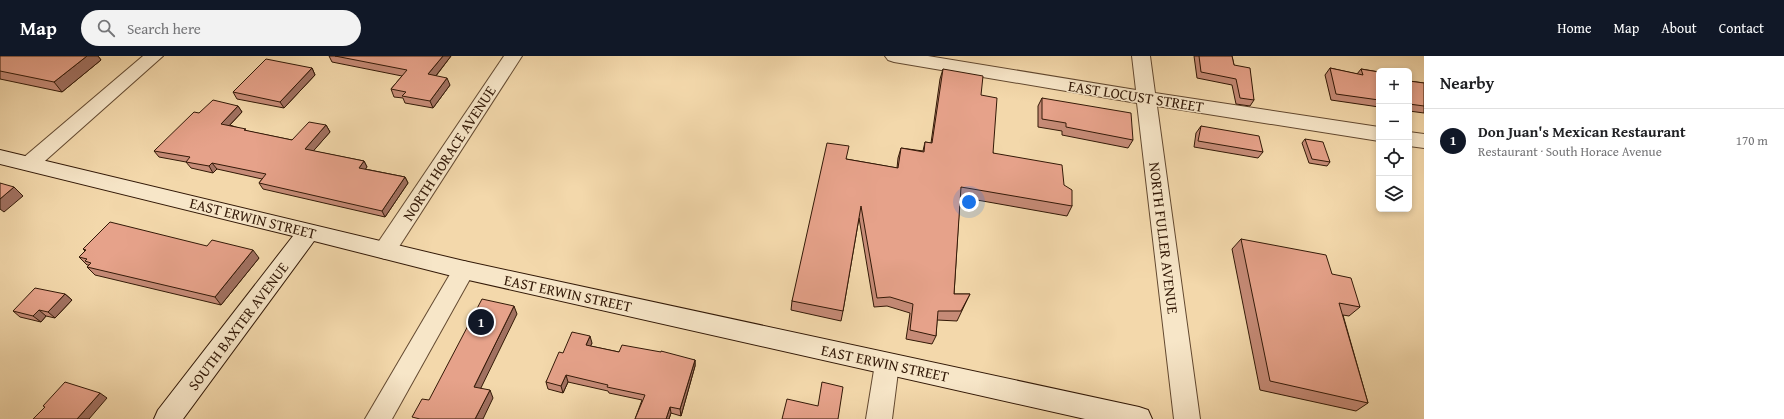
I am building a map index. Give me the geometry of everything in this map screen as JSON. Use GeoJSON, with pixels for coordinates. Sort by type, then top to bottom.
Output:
{"type":"FeatureCollection","features":[{"type":"Feature","properties":{"kind":"street"},"geometry":{"type":"LineString","coordinates":[[30,163],[154,56]]}},
{"type":"Feature","properties":{"kind":"street","name":"NORTH HORACE AVENUE"},"geometry":{"type":"LineString","coordinates":[[385,250],[513,56]]}},
{"type":"Feature","properties":{"kind":"street","name":"EAST LOCUST STREET"},"geometry":{"type":"LineString","coordinates":[[894,56],[1146,98],[1376,134]]}},
{"type":"Feature","properties":{"kind":"street","name":"NORTH FULLER AVENUE"},"geometry":{"type":"LineString","coordinates":[[1141,56],[1187,419]]}},
{"type":"Feature","properties":{"kind":"street"},"geometry":{"type":"LineString","coordinates":[[1412,139],[1424,141]]}},
{"type":"Feature","properties":{"kind":"street","name":"EAST ERWIN STREET"},"geometry":{"type":"LineString","coordinates":[[0,157],[30,163],[464,270],[1139,419]]}},
{"type":"Feature","properties":{"kind":"street","name":"SOUTH BAXTER AVENUE"},"geometry":{"type":"LineString","coordinates":[[167,419],[309,232]]}},
{"type":"Feature","properties":{"kind":"street"},"geometry":{"type":"LineString","coordinates":[[378,419],[464,270]]}},
{"type":"Feature","properties":{"kind":"street"},"geometry":{"type":"LineString","coordinates":[[879,419],[887,364]]}},
{"type":"Feature","properties":{"kind":"building"},"geometry":{"type":"Polygon","coordinates":[[[0,56],[87,56],[54,82],[0,71],[0,56]]]}},
{"type":"Feature","properties":{"kind":"building"},"geometry":{"type":"Polygon","coordinates":[[[335,56],[443,56],[428,74],[447,78],[430,101],[402,96],[406,92],[391,89],[407,70],[335,56]]]}},
{"type":"Feature","properties":{"kind":"building"},"geometry":{"type":"Polygon","coordinates":[[[1199,56],[1232,56],[1234,65],[1250,68],[1254,100],[1240,98],[1236,79],[1201,72],[1199,56]]]}},
{"type":"Feature","properties":{"kind":"building"},"geometry":{"type":"Polygon","coordinates":[[[266,59],[312,68],[280,102],[233,92],[266,59]]]}},
{"type":"Feature","properties":{"kind":"building"},"geometry":{"type":"Polygon","coordinates":[[[1330,68],[1363,75],[1361,69],[1376,72],[1376,100],[1336,94],[1330,68]]]}},
{"type":"Feature","properties":{"kind":"building"},"geometry":{"type":"Polygon","coordinates":[[[943,69],[983,76],[981,95],[997,98],[993,153],[1062,165],[1064,185],[1072,190],[1072,206],[961,187],[954,294],[970,294],[961,311],[938,311],[936,336],[910,330],[913,304],[890,297],[877,298],[861,206],[843,311],[792,301],[827,143],[849,146],[846,159],[898,168],[901,148],[924,152],[925,142],[932,143],[943,69]]]}},
{"type":"Feature","properties":{"kind":"building"},"geometry":{"type":"Polygon","coordinates":[[[1412,81],[1424,83],[1424,106],[1412,104],[1412,81]]]}},
{"type":"Feature","properties":{"kind":"building"},"geometry":{"type":"Polygon","coordinates":[[[1042,98],[1131,113],[1133,140],[1066,127],[1066,123],[1042,119],[1042,98]]]}},
{"type":"Feature","properties":{"kind":"building"},"geometry":{"type":"Polygon","coordinates":[[[213,100],[238,106],[221,124],[292,140],[309,122],[326,125],[305,149],[364,161],[359,168],[405,177],[382,211],[259,183],[266,174],[212,163],[209,166],[186,162],[190,157],[154,151],[194,112],[199,113],[213,100]]]}},
{"type":"Feature","properties":{"kind":"building"},"geometry":{"type":"Polygon","coordinates":[[[1201,126],[1259,136],[1263,152],[1198,141],[1201,126]]]}},
{"type":"Feature","properties":{"kind":"building"},"geometry":{"type":"Polygon","coordinates":[[[1305,139],[1323,142],[1330,162],[1312,159],[1305,139]]]}},
{"type":"Feature","properties":{"kind":"building"},"geometry":{"type":"Polygon","coordinates":[[[0,183],[14,187],[0,199],[0,183]]]}},
{"type":"Feature","properties":{"kind":"building"},"geometry":{"type":"Polygon","coordinates":[[[110,222],[207,246],[212,240],[253,250],[215,297],[87,267],[91,263],[85,261],[87,259],[79,257],[86,250],[83,249],[110,222]]]}},
{"type":"Feature","properties":{"kind":"building"},"geometry":{"type":"Polygon","coordinates":[[[1241,239],[1326,255],[1332,274],[1351,278],[1360,307],[1339,303],[1368,403],[1270,381],[1241,239]]]}},
{"type":"Feature","properties":{"kind":"building"},"geometry":{"type":"Polygon","coordinates":[[[35,288],[65,294],[48,312],[39,310],[33,316],[13,311],[35,288]]]}},
{"type":"Feature","properties":{"kind":"building"},"geometry":{"type":"Polygon","coordinates":[[[482,299],[514,306],[474,387],[490,390],[475,419],[420,419],[412,417],[422,399],[429,400],[482,299]]]}},
{"type":"Feature","properties":{"kind":"building"},"geometry":{"type":"Polygon","coordinates":[[[572,332],[590,336],[586,345],[619,352],[622,345],[661,351],[695,360],[680,409],[670,407],[666,419],[635,419],[645,395],[607,387],[608,385],[566,375],[561,386],[546,382],[559,352],[563,353],[572,332]]]}},
{"type":"Feature","properties":{"kind":"building"},"geometry":{"type":"Polygon","coordinates":[[[65,382],[100,393],[77,419],[33,419],[45,407],[43,406],[65,382]]]}},
{"type":"Feature","properties":{"kind":"building"},"geometry":{"type":"Polygon","coordinates":[[[822,382],[843,387],[838,419],[782,419],[787,399],[818,406],[822,382]]]}},
{"type":"Feature","properties":{"kind":"place","name":"Don Juan's Mexican Restaurant"},"geometry":{"type":"Point","coordinates":[481,322]}}]}
